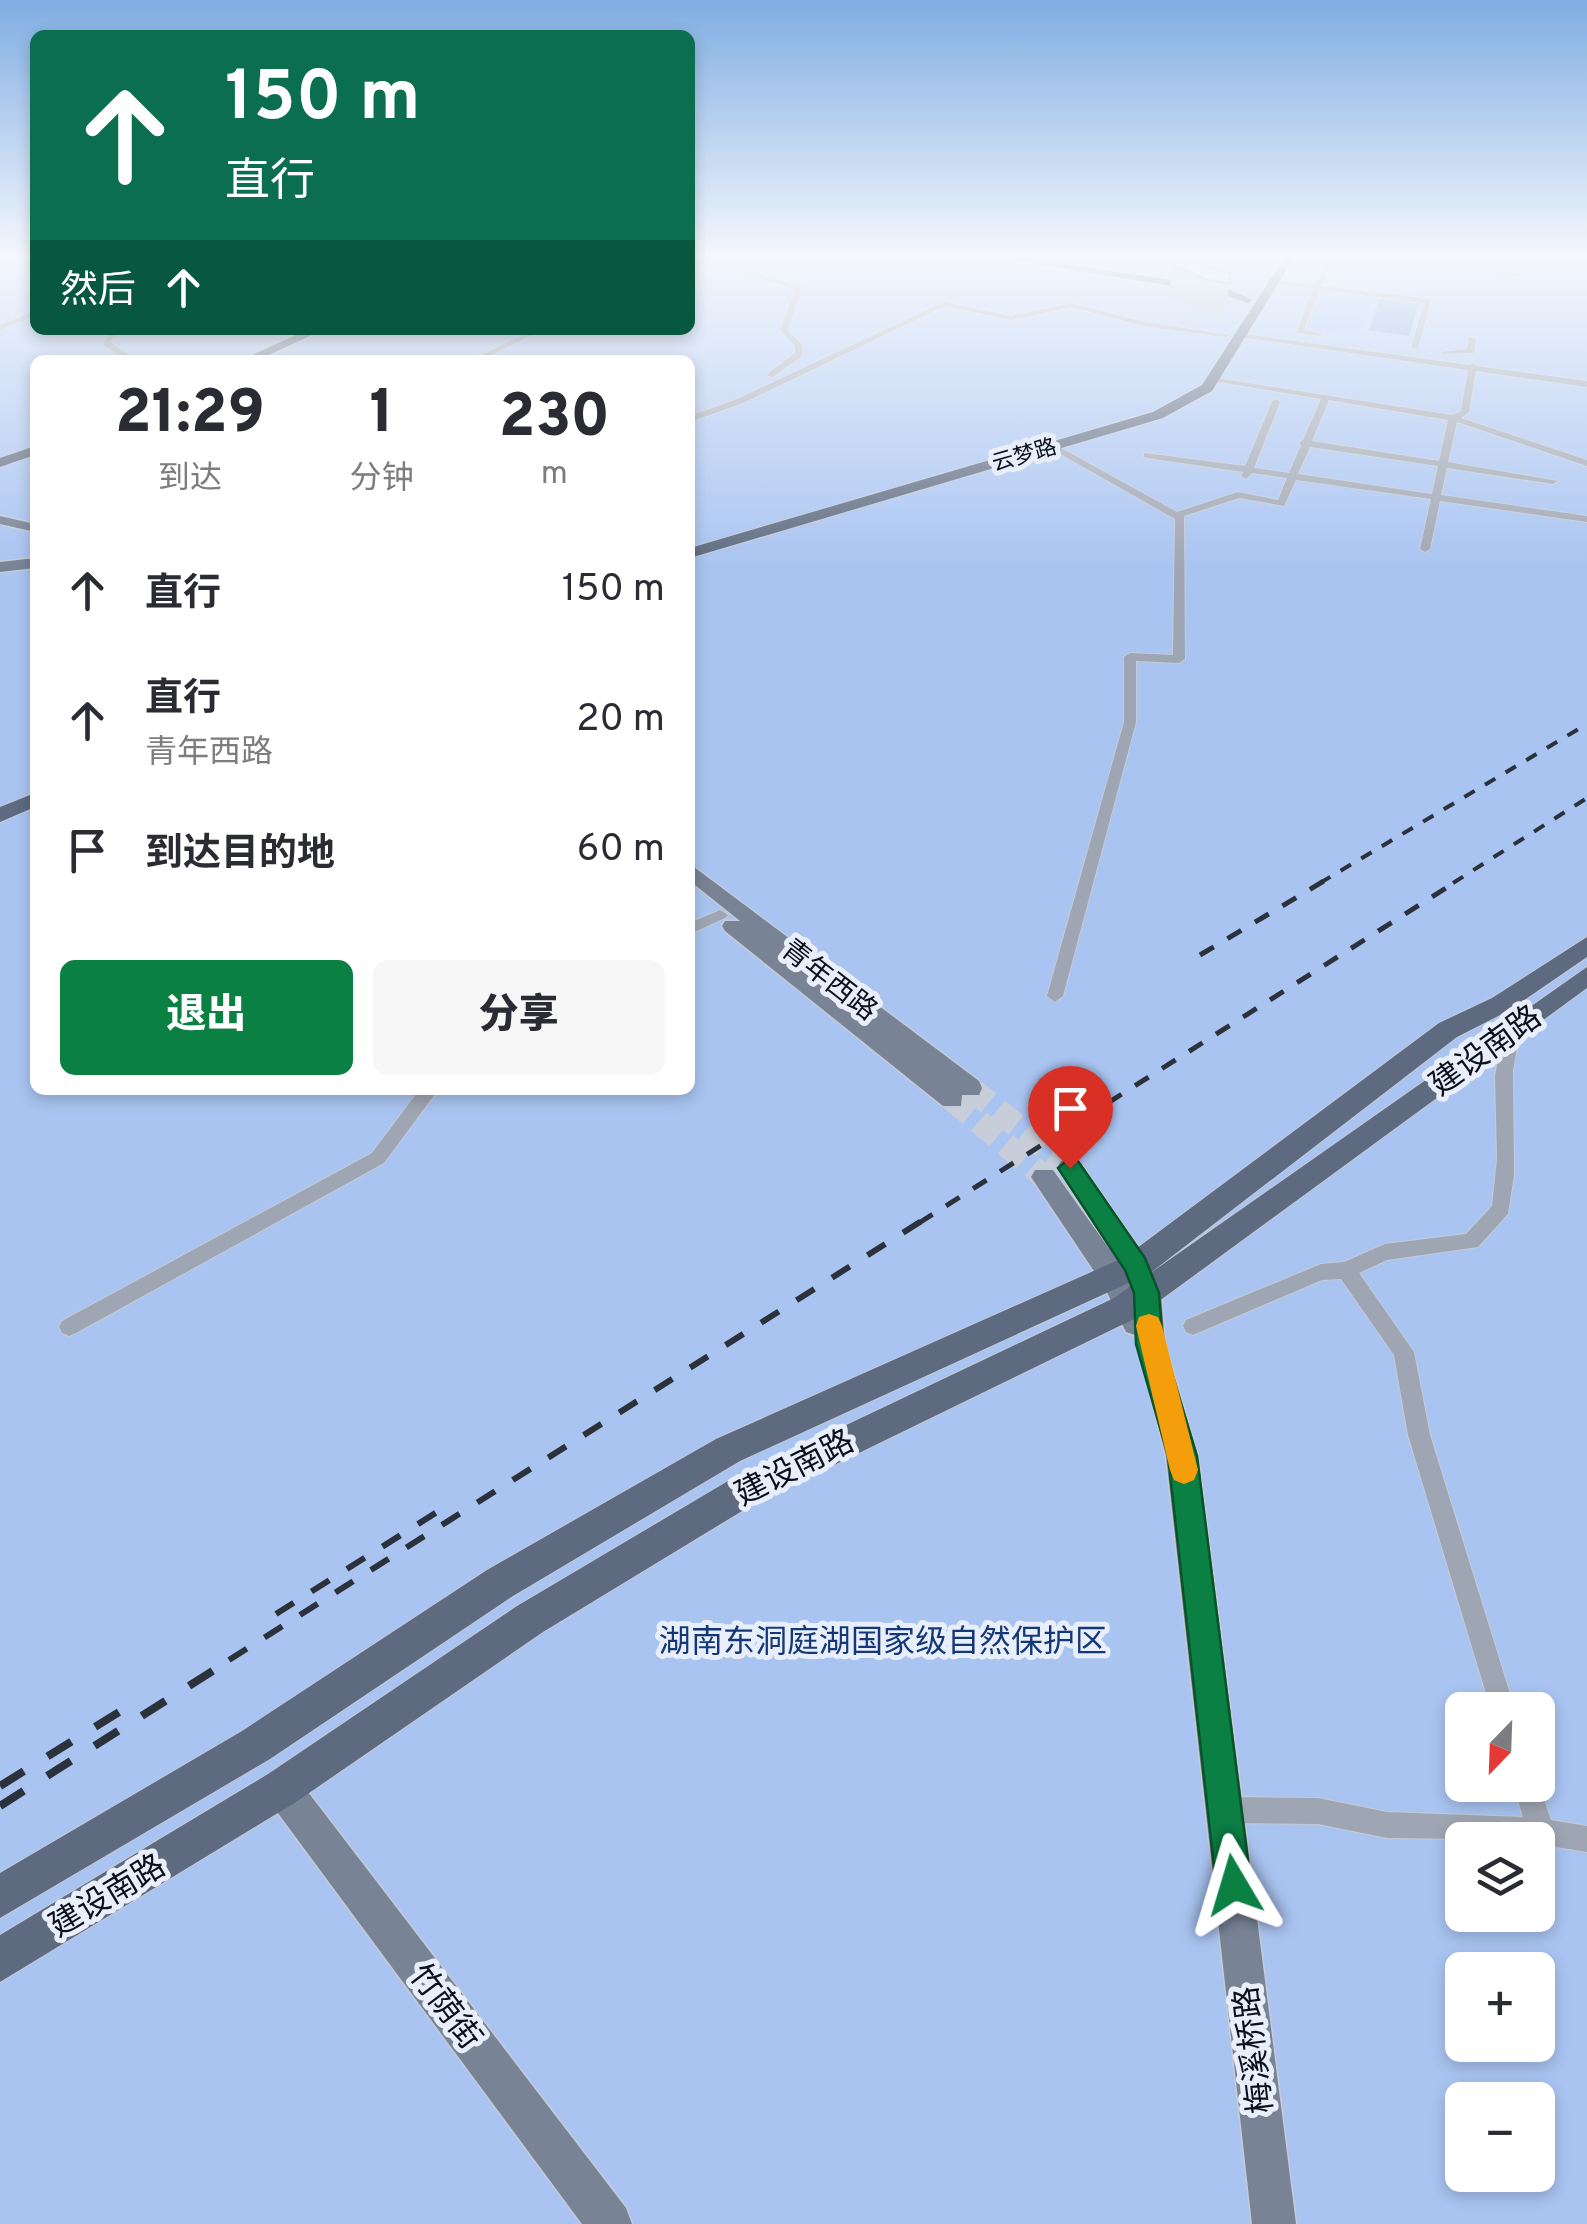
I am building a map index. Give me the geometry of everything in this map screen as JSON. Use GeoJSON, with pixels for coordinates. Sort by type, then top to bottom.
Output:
{"type":"FeatureCollection","features":[{"type":"Feature","properties":{"kind":"main road"},"geometry":{"type":"LineString","coordinates":[[695,543],[1146,410],[1193,385],[1212,362]]}},
{"type":"Feature","properties":{"kind":"main road","name":"云梦路"},"geometry":{"type":"LineString","coordinates":[[695,552],[1158,414],[1207,388],[1221,362]]}},
{"type":"Feature","properties":{"kind":"main road"},"geometry":{"type":"LineString","coordinates":[[0,453],[30,442]]}},
{"type":"Feature","properties":{"kind":"main road"},"geometry":{"type":"LineString","coordinates":[[0,463],[30,453]]}},
{"type":"Feature","properties":{"kind":"main road"},"geometry":{"type":"LineString","coordinates":[[4,524],[30,525]]}},
{"type":"Feature","properties":{"kind":"main road"},"geometry":{"type":"LineString","coordinates":[[4,524],[30,535]]}},
{"type":"Feature","properties":{"kind":"main road"},"geometry":{"type":"LineString","coordinates":[[0,566],[30,563]]}},
{"type":"Feature","properties":{"kind":"main road"},"geometry":{"type":"LineString","coordinates":[[0,800],[30,786]]}},
{"type":"Feature","properties":{"kind":"main road"},"geometry":{"type":"LineString","coordinates":[[0,815],[30,801]]}},
{"type":"Feature","properties":{"kind":"main road","name":"青年西路"},"geometry":{"type":"LineString","coordinates":[[695,875],[961,1094],[695,896]]}},
{"type":"Feature","properties":{"kind":"main road","name":"建设南路"},"geometry":{"type":"LineString","coordinates":[[0,1897],[256,1745],[500,1583],[728,1450],[897,1370],[1130,1286],[1448,1030],[1501,1004],[1587,945]]}},
{"type":"Feature","properties":{"kind":"main road","name":"建设南路"},"geometry":{"type":"LineString","coordinates":[[0,1960],[282,1788],[530,1619],[740,1492],[1130,1286],[1587,976]]}},
{"type":"Feature","properties":{"kind":"main road"},"geometry":{"type":"LineString","coordinates":[[1056,1172],[1130,1286]]}},
{"type":"Feature","properties":{"kind":"main road","name":"梅溪桥路"},"geometry":{"type":"LineString","coordinates":[[1130,1286],[1182,1456],[1274,2224]]}},
{"type":"Feature","properties":{"kind":"main road","name":"竹荫街"},"geometry":{"type":"LineString","coordinates":[[282,1788],[610,2224]]}},
{"type":"Feature","properties":{"kind":"street"},"geometry":{"type":"LineString","coordinates":[[770,387],[769,376],[788,362]]}},
{"type":"Feature","properties":{"kind":"street"},"geometry":{"type":"LineString","coordinates":[[695,417],[823,362]]}},
{"type":"Feature","properties":{"kind":"street"},"geometry":{"type":"LineString","coordinates":[[1447,362],[1587,384]]}},
{"type":"Feature","properties":{"kind":"street"},"geometry":{"type":"LineString","coordinates":[[1425,549],[1453,418],[1465,412],[1473,365]]}},
{"type":"Feature","properties":{"kind":"street"},"geometry":{"type":"LineString","coordinates":[[1213,379],[1453,418],[1587,462]]}},
{"type":"Feature","properties":{"kind":"street"},"geometry":{"type":"LineString","coordinates":[[1176,516],[1238,495],[1280,504],[1326,398]]}},
{"type":"Feature","properties":{"kind":"street"},"geometry":{"type":"LineString","coordinates":[[1238,495],[1276,402]]}},
{"type":"Feature","properties":{"kind":"street"},"geometry":{"type":"LineString","coordinates":[[1304,443],[1553,482]]}},
{"type":"Feature","properties":{"kind":"street"},"geometry":{"type":"LineString","coordinates":[[1051,446],[1180,518],[1180,660],[1130,657],[1130,722],[1054,996]]}},
{"type":"Feature","properties":{"kind":"street"},"geometry":{"type":"LineString","coordinates":[[1147,455],[1587,519]]}},
{"type":"Feature","properties":{"kind":"street"},"geometry":{"type":"LineString","coordinates":[[695,927],[720,916]]}},
{"type":"Feature","properties":{"kind":"street"},"geometry":{"type":"LineString","coordinates":[[1194,1326],[1321,1272],[1346,1270],[1384,1252],[1472,1241],[1501,1209],[1507,1103],[1503,1071],[1511,1058],[1512,1030]]}},
{"type":"Feature","properties":{"kind":"street"},"geometry":{"type":"LineString","coordinates":[[69,1327],[378,1158],[425,1095]]}},
{"type":"Feature","properties":{"kind":"street"},"geometry":{"type":"LineString","coordinates":[[1346,1270],[1404,1352],[1425,1454],[1497,1692]]}},
{"type":"Feature","properties":{"kind":"street"},"geometry":{"type":"LineString","coordinates":[[1224,1810],[1318,1811],[1387,1825],[1445,1827]]}},
{"type":"Feature","properties":{"kind":"street"},"geometry":{"type":"LineString","coordinates":[[1555,1833],[1587,1839]]}},
{"type":"Feature","properties":{"kind":"green space","name":"湖南东洞庭湖国家级自然保护区"},"geometry":{"type":"Polygon","coordinates":[[[0,362],[30,362],[30,1095],[695,1095],[695,362],[1587,362],[1587,2224],[0,2224],[0,362]]]}},
{"type":"Feature","properties":{"kind":"tunnel"},"geometry":{"type":"LineString","coordinates":[[970,1088],[1070,1168]]}},
{"type":"Feature","properties":{"kind":"tunnel"},"geometry":{"type":"LineString","coordinates":[[952,1099],[1044,1177]]}},
{"type":"Feature","properties":{"kind":"railway"},"geometry":{"type":"LineString","coordinates":[[1320,883],[1587,724]]}},
{"type":"Feature","properties":{"kind":"railway"},"geometry":{"type":"LineString","coordinates":[[1453,883],[1587,798]]}},
{"type":"Feature","properties":{"kind":"railway"},"geometry":{"type":"LineString","coordinates":[[1200,955],[1324,881]]}},
{"type":"Feature","properties":{"kind":"railway"},"geometry":{"type":"LineString","coordinates":[[919,1223],[1457,881]]}},
{"type":"Feature","properties":{"kind":"railway"},"geometry":{"type":"LineString","coordinates":[[229,1660],[923,1220]]}},
{"type":"Feature","properties":{"kind":"railway"},"geometry":{"type":"LineString","coordinates":[[276,1614],[445,1507]]}},
{"type":"Feature","properties":{"kind":"railway"},"geometry":{"type":"LineString","coordinates":[[0,1806],[233,1658]]}},
{"type":"Feature","properties":{"kind":"railway"},"geometry":{"type":"LineString","coordinates":[[0,1786],[140,1699]]}},
{"type":"Feature","properties":{"kind":"slow traffic"},"geometry":{"type":"LineString","coordinates":[[1149,1326],[1150,1344],[1184,1470]]}},
{"type":"Feature","properties":{"kind":"route"},"geometry":{"type":"LineString","coordinates":[[1070,1168],[1136,1266],[1146,1293],[1150,1344],[1182,1456],[1234,1885]]}}]}
